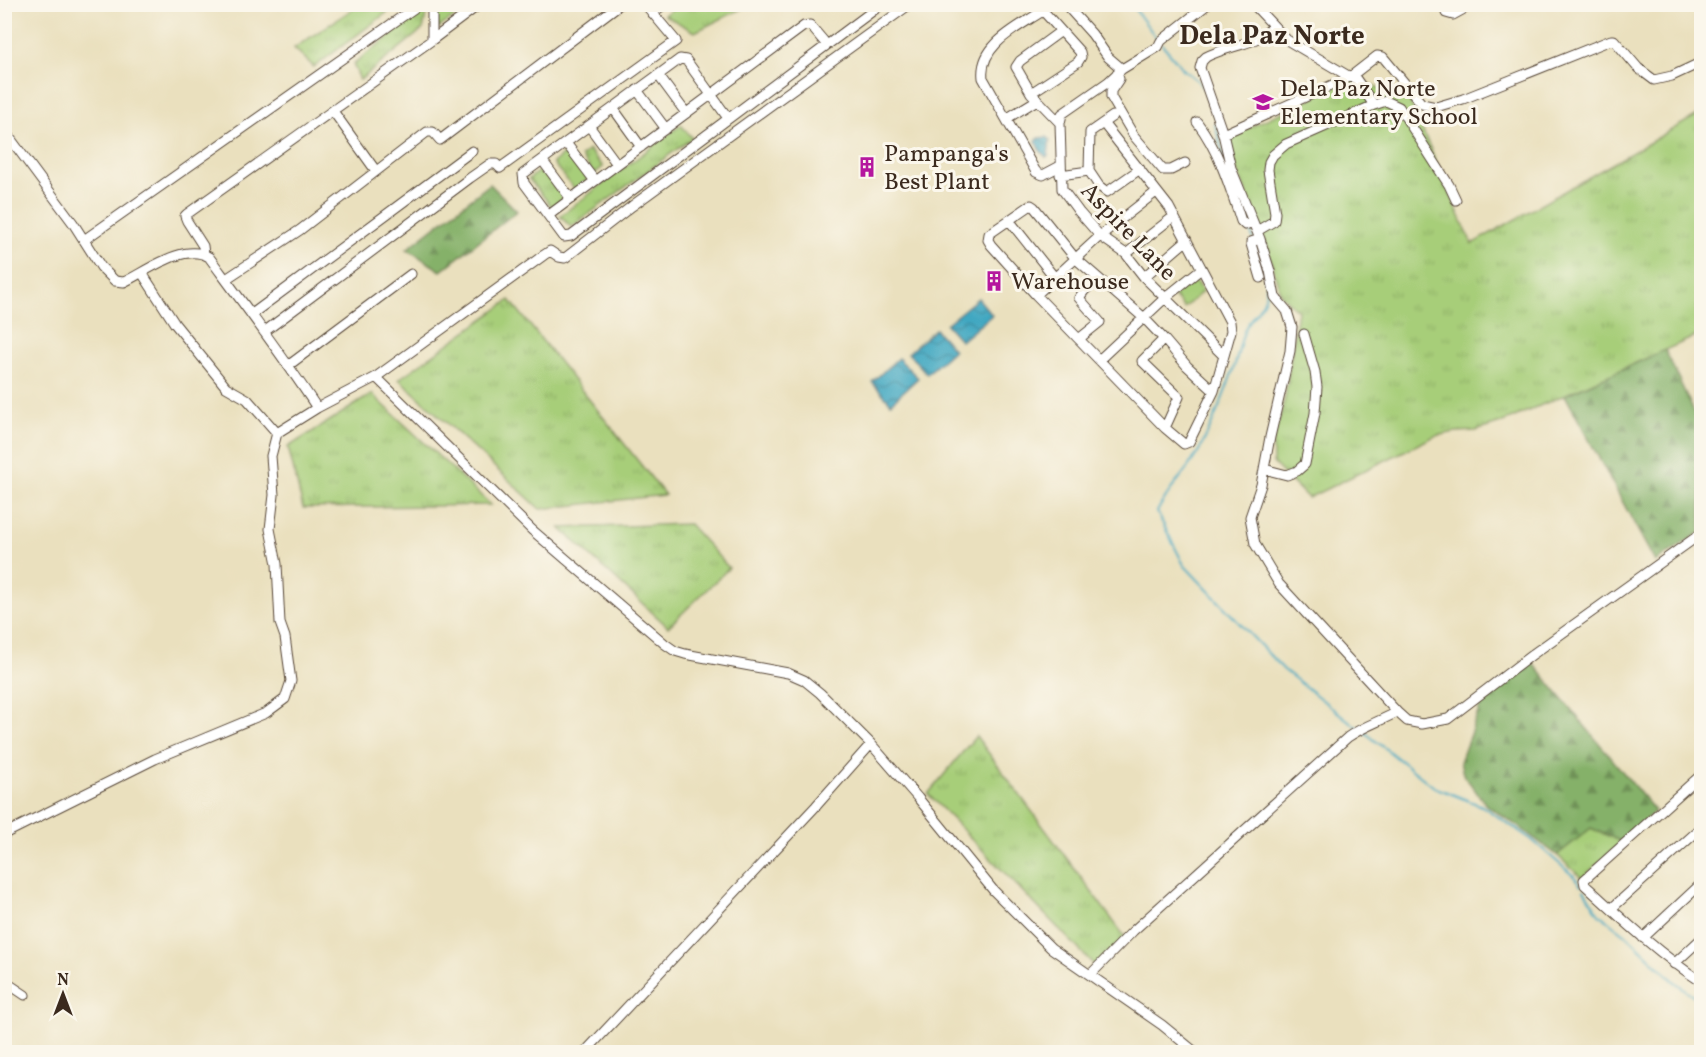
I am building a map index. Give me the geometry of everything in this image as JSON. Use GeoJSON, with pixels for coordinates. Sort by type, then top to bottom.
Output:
{"type":"FeatureCollection","features":[{"type":"Feature","properties":{"kind":"street"},"geometry":{"type":"LineString","coordinates":[[84,240],[420,4]]}},
{"type":"Feature","properties":{"kind":"street"},"geometry":{"type":"LineString","coordinates":[[432,4],[432,40]]}},
{"type":"Feature","properties":{"kind":"street"},"geometry":{"type":"LineString","coordinates":[[204,254],[203,246],[187,221],[185,216],[187,214],[480,4]]}},
{"type":"Feature","properties":{"kind":"street"},"geometry":{"type":"LineString","coordinates":[[226,279],[300,230],[427,132],[433,132],[440,140],[620,4]]}},
{"type":"Feature","properties":{"kind":"street"},"geometry":{"type":"LineString","coordinates":[[264,332],[470,178],[490,164],[496,164],[500,168],[676,41],[645,4]]}},
{"type":"Feature","properties":{"kind":"street"},"geometry":{"type":"LineString","coordinates":[[652,13],[665,4]]}},
{"type":"Feature","properties":{"kind":"street"},"geometry":{"type":"LineString","coordinates":[[728,118],[686,60],[680,59],[523,174],[524,183],[564,237],[572,236],[882,4]]}},
{"type":"Feature","properties":{"kind":"street"},"geometry":{"type":"LineString","coordinates":[[4,834],[155,759],[266,713],[285,699],[291,681],[285,637],[280,623],[277,564],[270,529],[274,495],[272,456],[277,432],[376,377],[550,251],[565,258],[632,206],[910,4]]}},
{"type":"Feature","properties":{"kind":"street"},"geometry":{"type":"LineString","coordinates":[[1065,4],[1092,34],[1120,71],[1119,79],[1111,91],[1111,97],[1134,136],[1163,170],[1171,170],[1185,163]]}},
{"type":"Feature","properties":{"kind":"street"},"geometry":{"type":"LineString","coordinates":[[1060,123],[1062,114],[1066,110],[1160,44],[1208,4]]}},
{"type":"Feature","properties":{"kind":"street"},"geometry":{"type":"LineString","coordinates":[[1253,4],[1287,40],[1361,83],[1374,105]]}},
{"type":"Feature","properties":{"kind":"street"},"geometry":{"type":"LineString","coordinates":[[1446,13],[1453,15],[1467,10],[1473,4]]}},
{"type":"Feature","properties":{"kind":"street"},"geometry":{"type":"LineString","coordinates":[[1006,119],[1078,62],[1081,57],[1080,52],[1045,13],[1041,12],[994,44],[982,66],[983,78],[1006,119],[1036,172],[1043,175],[1060,170],[1089,171]]}},
{"type":"Feature","properties":{"kind":"street"},"geometry":{"type":"LineString","coordinates":[[549,215],[804,26],[810,25],[814,28],[827,45]]}},
{"type":"Feature","properties":{"kind":"street"},"geometry":{"type":"LineString","coordinates":[[1274,27],[1253,42],[1210,55],[1202,61],[1200,68],[1223,134],[1231,168],[1254,232],[1262,264],[1275,297],[1290,316],[1292,336],[1261,485],[1250,517],[1255,544],[1279,584],[1397,712],[1407,721],[1422,724],[1448,719],[1533,654],[1701,533]]}},
{"type":"Feature","properties":{"kind":"street"},"geometry":{"type":"LineString","coordinates":[[1060,123],[1034,97],[1016,67],[1020,61],[1062,31]]}},
{"type":"Feature","properties":{"kind":"street"},"geometry":{"type":"LineString","coordinates":[[1223,134],[1350,78],[1377,56],[1383,57],[1422,104],[1436,107],[1463,99],[1611,40],[1614,40],[1638,68],[1654,80],[1672,76],[1701,62]]}},
{"type":"Feature","properties":{"kind":"street"},"geometry":{"type":"LineString","coordinates":[[658,75],[686,113]]}},
{"type":"Feature","properties":{"kind":"street"},"geometry":{"type":"LineString","coordinates":[[637,90],[666,129]]}},
{"type":"Feature","properties":{"kind":"street"},"geometry":{"type":"LineString","coordinates":[[1254,232],[1274,221],[1275,213],[1268,170],[1273,155],[1286,144],[1386,101],[1399,107],[1449,185],[1456,200]]}},
{"type":"Feature","properties":{"kind":"street"},"geometry":{"type":"LineString","coordinates":[[613,108],[641,147]]}},
{"type":"Feature","properties":{"kind":"street"},"geometry":{"type":"LineString","coordinates":[[333,111],[376,171]]}},
{"type":"Feature","properties":{"kind":"street"},"geometry":{"type":"LineString","coordinates":[[1113,116],[1090,132],[1089,171],[1099,186],[1107,192],[1140,169]]}},
{"type":"Feature","properties":{"kind":"street"},"geometry":{"type":"LineString","coordinates":[[1197,122],[1213,147],[1228,181],[1241,221],[1254,232]]}},
{"type":"Feature","properties":{"kind":"street","name":"Aspire Lane"},"geometry":{"type":"LineString","coordinates":[[1060,123],[1062,189],[1100,236],[1126,255],[1144,277],[1223,356]]}},
{"type":"Feature","properties":{"kind":"street"},"geometry":{"type":"LineString","coordinates":[[1103,123],[1169,207],[1230,322],[1231,330],[1214,391],[1187,444],[1165,428],[1036,295],[988,240],[989,234],[1031,205],[1034,207],[1075,258],[1144,318],[1187,366],[1214,391]]}},
{"type":"Feature","properties":{"kind":"street"},"geometry":{"type":"LineString","coordinates":[[589,126],[617,164]]}},
{"type":"Feature","properties":{"kind":"street"},"geometry":{"type":"LineString","coordinates":[[4,130],[101,267],[116,281],[124,282],[183,253],[204,254],[209,257],[289,365],[317,408]]}},
{"type":"Feature","properties":{"kind":"street"},"geometry":{"type":"LineString","coordinates":[[566,143],[595,181]]}},
{"type":"Feature","properties":{"kind":"street"},"geometry":{"type":"LineString","coordinates":[[252,314],[472,151]]}},
{"type":"Feature","properties":{"kind":"street"},"geometry":{"type":"LineString","coordinates":[[542,160],[571,199]]}},
{"type":"Feature","properties":{"kind":"street"},"geometry":{"type":"LineString","coordinates":[[1036,295],[1100,236],[1156,192]]}},
{"type":"Feature","properties":{"kind":"street"},"geometry":{"type":"LineString","coordinates":[[1126,255],[1173,217]]}},
{"type":"Feature","properties":{"kind":"street"},"geometry":{"type":"LineString","coordinates":[[1009,220],[1055,278]]}},
{"type":"Feature","properties":{"kind":"street"},"geometry":{"type":"LineString","coordinates":[[1144,277],[1187,240]]}},
{"type":"Feature","properties":{"kind":"street"},"geometry":{"type":"LineString","coordinates":[[1261,278],[1262,264]]}},
{"type":"Feature","properties":{"kind":"street"},"geometry":{"type":"LineString","coordinates":[[1099,360],[1165,298],[1201,268]]}},
{"type":"Feature","properties":{"kind":"street"},"geometry":{"type":"LineString","coordinates":[[142,273],[175,324],[226,387],[247,399],[277,432]]}},
{"type":"Feature","properties":{"kind":"street"},"geometry":{"type":"LineString","coordinates":[[289,365],[411,274]]}},
{"type":"Feature","properties":{"kind":"street"},"geometry":{"type":"LineString","coordinates":[[1080,338],[1100,322],[1079,298],[1098,278]]}},
{"type":"Feature","properties":{"kind":"street"},"geometry":{"type":"LineString","coordinates":[[1264,469],[1287,475],[1297,471],[1305,464],[1315,413],[1317,387],[1304,334]]}},
{"type":"Feature","properties":{"kind":"street"},"geometry":{"type":"LineString","coordinates":[[1164,339],[1142,362],[1179,397],[1165,428]]}},
{"type":"Feature","properties":{"kind":"street"},"geometry":{"type":"LineString","coordinates":[[376,377],[532,530],[665,644],[685,654],[779,671],[804,680],[820,693],[871,744],[993,890],[1051,948],[1076,968],[1090,975],[1162,1025],[1195,1053]]}},
{"type":"Feature","properties":{"kind":"street"},"geometry":{"type":"LineString","coordinates":[[1090,975],[1133,931],[1348,737],[1363,726],[1380,722],[1397,712]]}},
{"type":"Feature","properties":{"kind":"street"},"geometry":{"type":"LineString","coordinates":[[585,1053],[871,744]]}},
{"type":"Feature","properties":{"kind":"street"},"geometry":{"type":"LineString","coordinates":[[1701,775],[1584,880],[1585,885],[1643,938],[1674,964],[1701,982]]}},
{"type":"Feature","properties":{"kind":"street"},"geometry":{"type":"LineString","coordinates":[[1611,909],[1701,827]]}},
{"type":"Feature","properties":{"kind":"street"},"geometry":{"type":"LineString","coordinates":[[1643,938],[1701,883]]}},
{"type":"Feature","properties":{"kind":"street"},"geometry":{"type":"LineString","coordinates":[[1674,964],[1701,938]]}},
{"type":"Feature","properties":{"kind":"street"},"geometry":{"type":"LineString","coordinates":[[4,981],[25,995]]}},
{"type":"Feature","properties":{"kind":"green space"},"geometry":{"type":"Polygon","coordinates":[[[436,4],[472,5],[438,28],[436,4]]]}},
{"type":"Feature","properties":{"kind":"green space"},"geometry":{"type":"Polygon","coordinates":[[[680,4],[749,5],[695,32],[664,15],[680,4]]]}},
{"type":"Feature","properties":{"kind":"green space"},"geometry":{"type":"Polygon","coordinates":[[[359,5],[397,5],[314,67],[294,48],[359,5]]]}},
{"type":"Feature","properties":{"kind":"green space"},"geometry":{"type":"Polygon","coordinates":[[[428,7],[423,29],[360,80],[353,64],[428,7]]]}},
{"type":"Feature","properties":{"kind":"green space"},"geometry":{"type":"Polygon","coordinates":[[[1352,79],[1408,97],[1472,244],[1701,113],[1701,334],[1501,423],[1476,431],[1435,436],[1308,498],[1273,463],[1273,443],[1285,398],[1298,311],[1281,295],[1260,224],[1235,166],[1229,137],[1352,79]]]}},
{"type":"Feature","properties":{"kind":"green space"},"geometry":{"type":"Polygon","coordinates":[[[681,125],[692,138],[571,227],[560,216],[681,125]]]}},
{"type":"Feature","properties":{"kind":"green space"},"geometry":{"type":"Polygon","coordinates":[[[589,150],[603,167],[594,174],[581,156],[589,150]]]}},
{"type":"Feature","properties":{"kind":"green space"},"geometry":{"type":"Polygon","coordinates":[[[566,152],[588,179],[575,190],[553,163],[566,152]]]}},
{"type":"Feature","properties":{"kind":"green space"},"geometry":{"type":"Polygon","coordinates":[[[541,169],[564,198],[552,207],[529,179],[541,169]]]}},
{"type":"Feature","properties":{"kind":"green space"},"geometry":{"type":"Polygon","coordinates":[[[490,184],[517,211],[441,271],[407,249],[490,184]]]}},
{"type":"Feature","properties":{"kind":"green space"},"geometry":{"type":"Polygon","coordinates":[[[1193,279],[1203,291],[1184,308],[1174,296],[1193,279]]]}},
{"type":"Feature","properties":{"kind":"green space"},"geometry":{"type":"Polygon","coordinates":[[[510,300],[665,495],[540,509],[399,379],[510,300]]]}},
{"type":"Feature","properties":{"kind":"green space"},"geometry":{"type":"Polygon","coordinates":[[[1665,350],[1701,427],[1701,532],[1655,562],[1565,395],[1665,350]]]}},
{"type":"Feature","properties":{"kind":"green space"},"geometry":{"type":"Polygon","coordinates":[[[372,394],[491,505],[303,508],[288,447],[372,394]]]}},
{"type":"Feature","properties":{"kind":"green space"},"geometry":{"type":"Polygon","coordinates":[[[689,524],[729,568],[668,627],[560,528],[689,524]]]}},
{"type":"Feature","properties":{"kind":"green space"},"geometry":{"type":"Polygon","coordinates":[[[1532,662],[1655,811],[1622,842],[1591,828],[1557,855],[1486,805],[1463,774],[1460,762],[1484,696],[1532,662]]]}},
{"type":"Feature","properties":{"kind":"green space"},"geometry":{"type":"Polygon","coordinates":[[[976,736],[1125,937],[1095,966],[928,794],[976,736]]]}},
{"type":"Feature","properties":{"kind":"green space"},"geometry":{"type":"Polygon","coordinates":[[[1591,828],[1622,842],[1582,878],[1557,855],[1591,828]]]}},
{"type":"Feature","properties":{"kind":"water"},"geometry":{"type":"Polygon","coordinates":[[[1047,137],[1050,140],[1046,157],[1036,141],[1047,137]]]}},
{"type":"Feature","properties":{"kind":"water"},"geometry":{"type":"Polygon","coordinates":[[[978,298],[992,315],[961,341],[946,324],[978,298]]]}},
{"type":"Feature","properties":{"kind":"water"},"geometry":{"type":"Polygon","coordinates":[[[935,329],[954,350],[927,374],[908,353],[935,329]]]}},
{"type":"Feature","properties":{"kind":"water"},"geometry":{"type":"Polygon","coordinates":[[[898,358],[918,378],[891,403],[872,382],[898,358]]]}},
{"type":"Feature","properties":{"kind":"waterway"},"geometry":{"type":"LineString","coordinates":[[1131,4],[1158,40]]}},
{"type":"Feature","properties":{"kind":"waterway"},"geometry":{"type":"LineString","coordinates":[[1162,44],[1203,88]]}},
{"type":"Feature","properties":{"kind":"waterway"},"geometry":{"type":"LineString","coordinates":[[1215,124],[1225,162]]}},
{"type":"Feature","properties":{"kind":"waterway"},"geometry":{"type":"LineString","coordinates":[[1249,227],[1253,238]]}},
{"type":"Feature","properties":{"kind":"waterway"},"geometry":{"type":"LineString","coordinates":[[1255,243],[1264,272]]}},
{"type":"Feature","properties":{"kind":"waterway"},"geometry":{"type":"LineString","coordinates":[[1265,278],[1264,300],[1244,332],[1231,377],[1201,447],[1157,512],[1184,565],[1284,670],[1358,728]]}},
{"type":"Feature","properties":{"kind":"waterway"},"geometry":{"type":"LineString","coordinates":[[1363,731],[1434,787],[1482,806],[1531,839],[1577,879],[1581,886]]}},
{"type":"Feature","properties":{"kind":"waterway"},"geometry":{"type":"LineString","coordinates":[[1584,890],[1599,914],[1625,934],[1675,982],[1702,1002]]}},
{"type":"Feature","properties":{"kind":"place","name":"Dela Paz Norte Elementary School"},"geometry":{"type":"Point","coordinates":[1263,102]}},
{"type":"Feature","properties":{"kind":"place","name":"Pampanga's Best Plant"},"geometry":{"type":"Point","coordinates":[867,167]}},
{"type":"Feature","properties":{"kind":"place","name":"Warehouse"},"geometry":{"type":"Point","coordinates":[994,281]}},
{"type":"Feature","properties":{"kind":"district","name":"Dela Paz Norte"},"geometry":{"type":"Point","coordinates":[1272,35]}}]}
